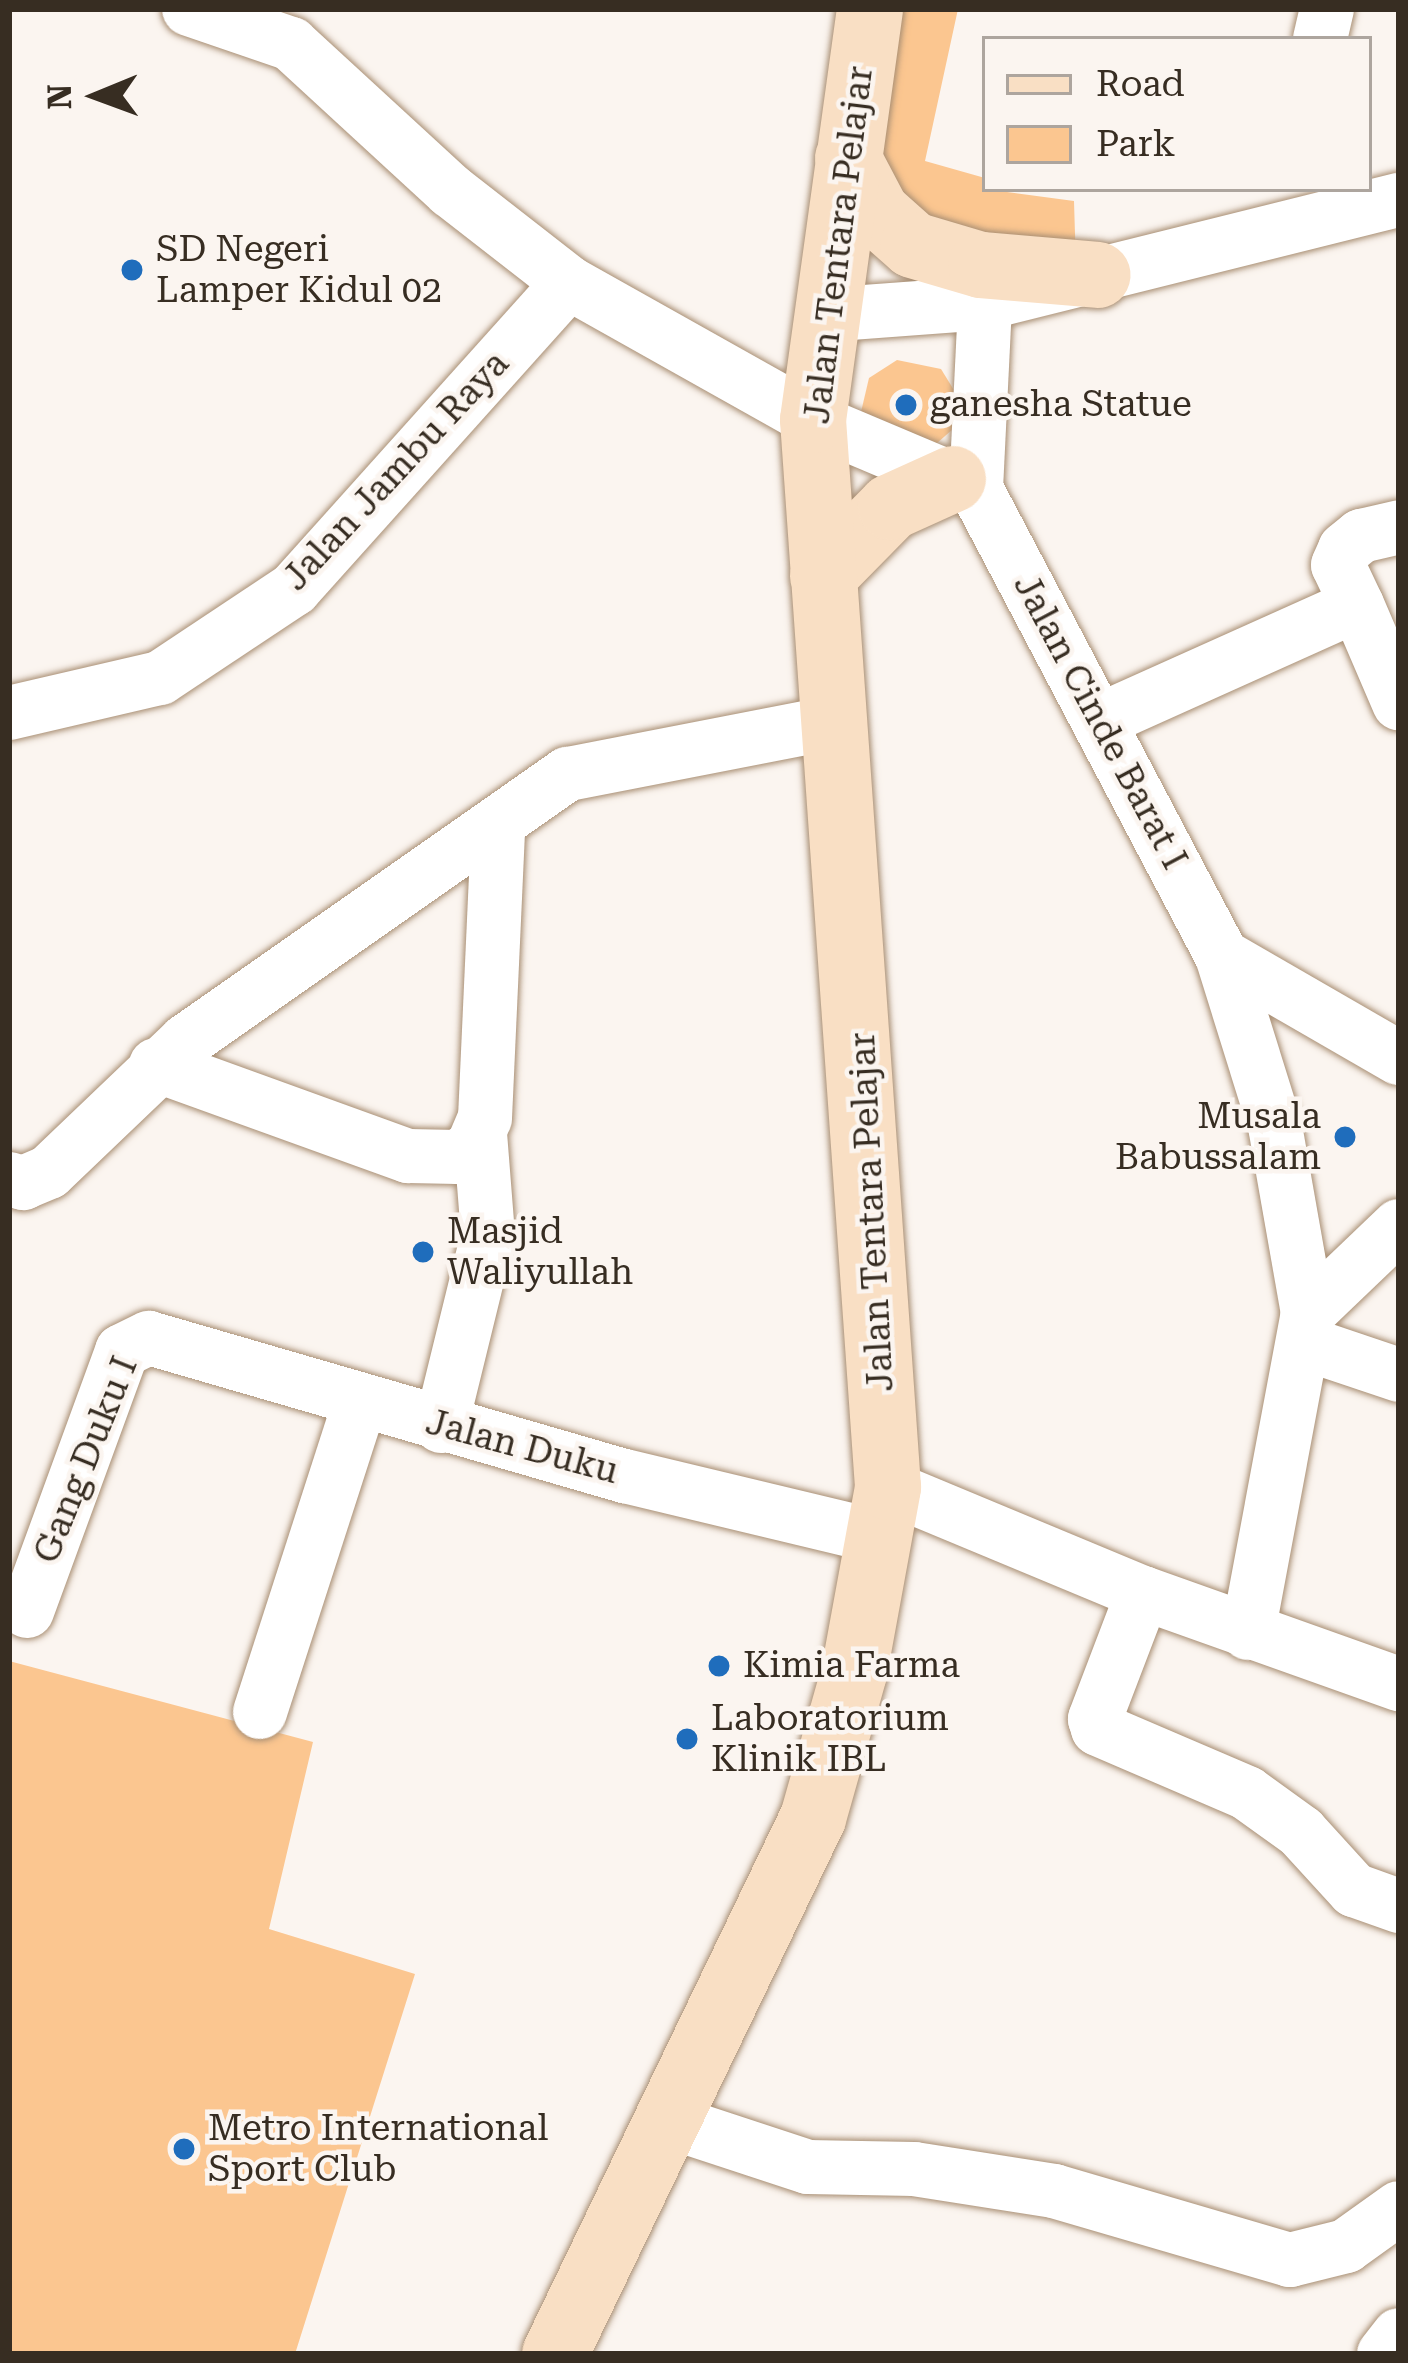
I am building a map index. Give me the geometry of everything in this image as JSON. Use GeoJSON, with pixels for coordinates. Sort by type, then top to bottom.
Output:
{"type":"FeatureCollection","features":[{"type":"Feature","properties":{"kind":"main road","name":"Jalan Tentara Pelajar"},"geometry":{"type":"LineString","coordinates":[[555,2354],[671,2122],[813,1818],[854,1673],[884,1512],[813,420],[823,315],[870,9]]}},
{"type":"Feature","properties":{"kind":"main road"},"geometry":{"type":"LineString","coordinates":[[848,158],[877,213],[913,245],[981,265],[1098,275]]}},
{"type":"Feature","properties":{"kind":"main road"},"geometry":{"type":"LineString","coordinates":[[823,576],[891,507],[965,484]]}},
{"type":"Feature","properties":{"kind":"street"},"geometry":{"type":"LineString","coordinates":[[190,9],[270,20],[451,191],[569,283],[813,420],[965,484],[986,303]]}},
{"type":"Feature","properties":{"kind":"street"},"geometry":{"type":"LineString","coordinates":[[823,315],[986,303],[1098,275],[1280,209],[1399,200]]}},
{"type":"Feature","properties":{"kind":"street","name":"Jalan Jambu Raya"},"geometry":{"type":"LineString","coordinates":[[9,713],[160,678],[294,589],[569,283]]}},
{"type":"Feature","properties":{"kind":"street","name":"Jalan Cinde Barat I"},"geometry":{"type":"LineString","coordinates":[[965,484],[1103,718],[1222,956],[1275,1126],[1306,1328]]}},
{"type":"Feature","properties":{"kind":"street"},"geometry":{"type":"LineString","coordinates":[[1399,527],[1361,536],[1345,549],[1338,566],[1399,703]]}},
{"type":"Feature","properties":{"kind":"street"},"geometry":{"type":"LineString","coordinates":[[1103,718],[1357,605]]}},
{"type":"Feature","properties":{"kind":"street"},"geometry":{"type":"LineString","coordinates":[[11,1180],[49,1172],[156,1065],[498,829],[568,774],[835,722]]}},
{"type":"Feature","properties":{"kind":"street"},"geometry":{"type":"LineString","coordinates":[[441,1426],[488,1235],[480,1134],[498,829]]}},
{"type":"Feature","properties":{"kind":"street"},"geometry":{"type":"LineString","coordinates":[[1222,956],[1399,1058]]}},
{"type":"Feature","properties":{"kind":"street"},"geometry":{"type":"LineString","coordinates":[[156,1065],[421,1160],[458,1157],[480,1134]]}},
{"type":"Feature","properties":{"kind":"street"},"geometry":{"type":"LineString","coordinates":[[1248,1633],[1306,1328],[1399,1226]]}},
{"type":"Feature","properties":{"kind":"street"},"geometry":{"type":"LineString","coordinates":[[1306,1328],[1399,1375]]}},
{"type":"Feature","properties":{"kind":"street","name":"Jalan Duku"},"geometry":{"type":"LineString","coordinates":[[169,1340],[441,1426],[884,1512],[1143,1593],[1399,1684]]}},
{"type":"Feature","properties":{"kind":"street","name":"Gang Duku I"},"geometry":{"type":"LineString","coordinates":[[27,1611],[122,1352],[134,1342],[169,1340]]}},
{"type":"Feature","properties":{"kind":"street"},"geometry":{"type":"LineString","coordinates":[[260,1712],[360,1403]]}},
{"type":"Feature","properties":{"kind":"street"},"geometry":{"type":"LineString","coordinates":[[1143,1593],[1095,1719],[1098,1730],[1247,1793],[1301,1832],[1354,1890],[1399,1906]]}},
{"type":"Feature","properties":{"kind":"street"},"geometry":{"type":"LineString","coordinates":[[671,2122],[808,2167],[914,2169],[1054,2191],[1290,2260],[1346,2246],[1396,2214]]}},
{"type":"Feature","properties":{"kind":"street"},"geometry":{"type":"LineString","coordinates":[[1384,2354],[1399,2335]]}},
{"type":"Feature","properties":{"kind":"green space"},"geometry":{"type":"Polygon","coordinates":[[[887,9],[958,9],[925,161],[982,177],[982,192],[1074,201],[1076,267],[841,232],[887,9]]]}},
{"type":"Feature","properties":{"kind":"green space"},"geometry":{"type":"Polygon","coordinates":[[[897,360],[941,369],[957,395],[953,429],[928,451],[861,412],[869,378],[897,360]]]}},
{"type":"Feature","properties":{"kind":"green space","name":"Metro International Sport Club"},"geometry":{"type":"Polygon","coordinates":[[[9,1661],[313,1742],[269,1929],[415,1974],[295,2354],[9,2354],[9,1661]]]}},
{"type":"Feature","properties":{"kind":"place","name":"SD Negeri Lamper Kidul 02"},"geometry":{"type":"Point","coordinates":[132,270]}},
{"type":"Feature","properties":{"kind":"place","name":"ganesha Statue"},"geometry":{"type":"Point","coordinates":[906,405]}},
{"type":"Feature","properties":{"kind":"place","name":"Musala Babussalam"},"geometry":{"type":"Point","coordinates":[1345,1137]}},
{"type":"Feature","properties":{"kind":"place","name":"Masjid Waliyullah"},"geometry":{"type":"Point","coordinates":[423,1252]}},
{"type":"Feature","properties":{"kind":"place","name":"Kimia Farma"},"geometry":{"type":"Point","coordinates":[719,1666]}},
{"type":"Feature","properties":{"kind":"place","name":"Laboratorium Klinik IBL"},"geometry":{"type":"Point","coordinates":[687,1739]}},
{"type":"Feature","properties":{"kind":"place","name":"Metro International Sport Club"},"geometry":{"type":"Point","coordinates":[184,2149]}}]}
